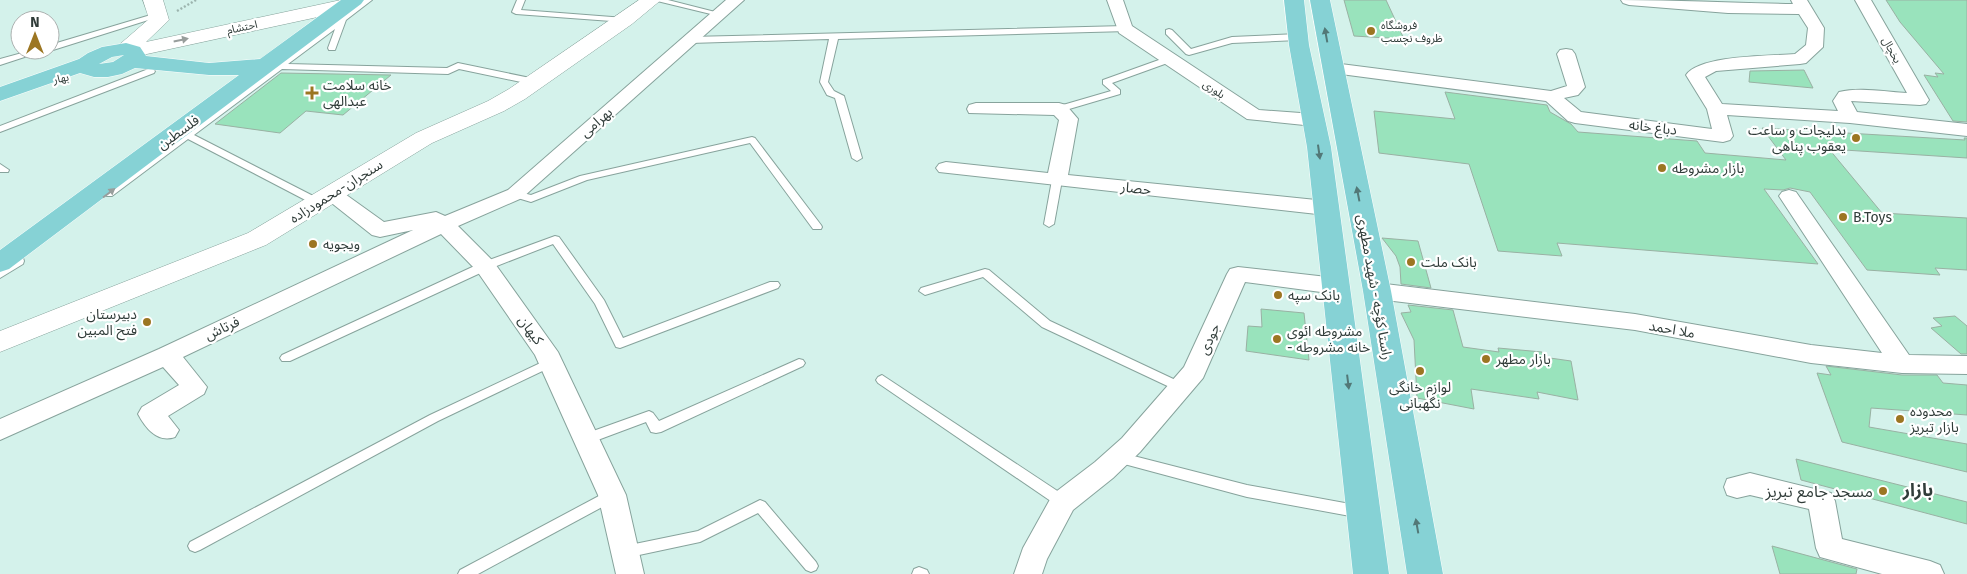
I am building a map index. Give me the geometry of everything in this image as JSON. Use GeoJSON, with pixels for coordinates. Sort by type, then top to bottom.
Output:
{"type":"FeatureCollection","features":[{"type":"Feature","properties":{"kind":"main road"},"geometry":{"type":"LineString","coordinates":[[1294,0],[1298,37],[1314,120],[1326,208],[1371,574]]}},
{"type":"Feature","properties":{"kind":"main road","name":"راستا کؤچه - شهید مطهری"},"geometry":{"type":"LineString","coordinates":[[1320,0],[1377,291],[1426,574]]}},
{"type":"Feature","properties":{"kind":"main road","name":"فلسطین"},"geometry":{"type":"LineString","coordinates":[[0,263],[183,133],[234,90],[274,65],[350,8]]}},
{"type":"Feature","properties":{"kind":"main road"},"geometry":{"type":"LineString","coordinates":[[120,62],[166,63],[208,69],[242,69],[274,65]]}},
{"type":"Feature","properties":{"kind":"main road"},"geometry":{"type":"LineString","coordinates":[[120,62],[220,82],[234,90]]}},
{"type":"Feature","properties":{"kind":"main road","name":"بهار"},"geometry":{"type":"LineString","coordinates":[[0,94],[120,62]]}},
{"type":"Feature","properties":{"kind":"main road"},"geometry":{"type":"LineString","coordinates":[[1336,286],[1377,291]]}},
{"type":"Feature","properties":{"kind":"street","name":"سنجران-محمودزاده"},"geometry":{"type":"LineString","coordinates":[[0,342],[257,239],[424,138],[496,106],[535,82],[651,0]]}},
{"type":"Feature","properties":{"kind":"street","name":"بهرامی"},"geometry":{"type":"LineString","coordinates":[[444,224],[515,194],[736,0]]}},
{"type":"Feature","properties":{"kind":"street"},"geometry":{"type":"LineString","coordinates":[[1115,0],[1125,29]]}},
{"type":"Feature","properties":{"kind":"street"},"geometry":{"type":"LineString","coordinates":[[1629,0],[1728,8],[1802,4],[1816,28],[1814,47],[1800,60],[1712,66],[1694,75],[1716,109],[1850,118],[1967,130]]}},
{"type":"Feature","properties":{"kind":"street","name":"یخچال"},"geometry":{"type":"LineString","coordinates":[[1850,118],[1842,101],[1845,96],[1860,95],[1920,100],[1863,0]]}},
{"type":"Feature","properties":{"kind":"street"},"geometry":{"type":"LineString","coordinates":[[120,62],[159,20],[155,8]]}},
{"type":"Feature","properties":{"kind":"street","name":"احتشام"},"geometry":{"type":"LineString","coordinates":[[120,62],[350,8]]}},
{"type":"Feature","properties":{"kind":"street","name":"بلوری"},"geometry":{"type":"LineString","coordinates":[[1125,29],[1254,116],[1314,120]]}},
{"type":"Feature","properties":{"kind":"street"},"geometry":{"type":"LineString","coordinates":[[1333,68],[1551,96],[1572,91],[1576,87],[1566,54]]}},
{"type":"Feature","properties":{"kind":"street","name":"دباغ خانه"},"geometry":{"type":"LineString","coordinates":[[1551,96],[1575,117],[1722,136],[1716,109]]}},
{"type":"Feature","properties":{"kind":"street"},"geometry":{"type":"LineString","coordinates":[[976,109],[1059,110],[1069,119],[1057,180]]}},
{"type":"Feature","properties":{"kind":"street","name":"حصار"},"geometry":{"type":"LineString","coordinates":[[946,168],[1326,208]]}},
{"type":"Feature","properties":{"kind":"street"},"geometry":{"type":"LineString","coordinates":[[1789,196],[1902,364]]}},
{"type":"Feature","properties":{"kind":"street"},"geometry":{"type":"LineString","coordinates":[[324,198],[380,230],[436,219],[444,224]]}},
{"type":"Feature","properties":{"kind":"street","name":"کیهان"},"geometry":{"type":"LineString","coordinates":[[444,224],[484,266],[546,352],[612,495],[628,563]]}},
{"type":"Feature","properties":{"kind":"street","name":"فرتاش"},"geometry":{"type":"LineString","coordinates":[[0,430],[444,224]]}},
{"type":"Feature","properties":{"kind":"street","name":"جودی"},"geometry":{"type":"LineString","coordinates":[[1063,502],[1111,464],[1131,445],[1194,372],[1238,274],[1336,286]]}},
{"type":"Feature","properties":{"kind":"street","name":"ملا احمد"},"geometry":{"type":"LineString","coordinates":[[1377,291],[1635,322],[1811,354],[1902,364],[1967,365]]}},
{"type":"Feature","properties":{"kind":"street"},"geometry":{"type":"LineString","coordinates":[[166,430],[151,414],[195,387],[167,354]]}},
{"type":"Feature","properties":{"kind":"street"},"geometry":{"type":"LineString","coordinates":[[1737,488],[1750,484],[1821,501],[1830,548],[1930,574]]}},
{"type":"Feature","properties":{"kind":"street"},"geometry":{"type":"LineString","coordinates":[[1028,574],[1033,557],[1063,502]]}},
{"type":"Feature","properties":{"kind":"lane"},"geometry":{"type":"LineString","coordinates":[[521,0],[516,12],[625,20]]}},
{"type":"Feature","properties":{"kind":"lane"},"geometry":{"type":"LineString","coordinates":[[657,0],[719,14]]}},
{"type":"Feature","properties":{"kind":"lane"},"geometry":{"type":"LineString","coordinates":[[60,44],[155,8]]}},
{"type":"Feature","properties":{"kind":"lane"},"geometry":{"type":"LineString","coordinates":[[332,48],[350,8]]}},
{"type":"Feature","properties":{"kind":"lane"},"geometry":{"type":"LineString","coordinates":[[690,40],[1125,29]]}},
{"type":"Feature","properties":{"kind":"lane"},"geometry":{"type":"LineString","coordinates":[[1169,32],[1189,52],[1232,40],[1298,37]]}},
{"type":"Feature","properties":{"kind":"lane"},"geometry":{"type":"LineString","coordinates":[[834,36],[824,82],[830,93],[839,96],[858,158]]}},
{"type":"Feature","properties":{"kind":"lane"},"geometry":{"type":"LineString","coordinates":[[1059,110],[1117,92],[1106,82],[1170,60]]}},
{"type":"Feature","properties":{"kind":"lane"},"geometry":{"type":"LineString","coordinates":[[0,129],[120,62]]}},
{"type":"Feature","properties":{"kind":"lane"},"geometry":{"type":"LineString","coordinates":[[0,274],[274,65],[448,72],[458,66],[535,82]]}},
{"type":"Feature","properties":{"kind":"lane"},"geometry":{"type":"LineString","coordinates":[[183,133],[324,198]]}},
{"type":"Feature","properties":{"kind":"lane"},"geometry":{"type":"LineString","coordinates":[[515,194],[531,199],[584,178],[752,140],[818,227]]}},
{"type":"Feature","properties":{"kind":"lane"},"geometry":{"type":"LineString","coordinates":[[1048,224],[1057,180]]}},
{"type":"Feature","properties":{"kind":"lane"},"geometry":{"type":"LineString","coordinates":[[286,358],[484,266],[555,240],[600,303],[620,344],[774,285]]}},
{"type":"Feature","properties":{"kind":"lane"},"geometry":{"type":"LineString","coordinates":[[925,291],[985,273],[1046,324],[1180,387]]}},
{"type":"Feature","properties":{"kind":"lane"},"geometry":{"type":"LineString","coordinates":[[195,546],[434,418],[551,362]]}},
{"type":"Feature","properties":{"kind":"lane"},"geometry":{"type":"LineString","coordinates":[[587,439],[649,416],[656,428],[799,363]]}},
{"type":"Feature","properties":{"kind":"lane"},"geometry":{"type":"LineString","coordinates":[[882,380],[1063,502]]}},
{"type":"Feature","properties":{"kind":"lane"},"geometry":{"type":"LineString","coordinates":[[1111,464],[1363,512]]}},
{"type":"Feature","properties":{"kind":"lane"},"geometry":{"type":"LineString","coordinates":[[465,574],[612,495]]}},
{"type":"Feature","properties":{"kind":"lane"},"geometry":{"type":"LineString","coordinates":[[628,563],[700,536],[760,506],[811,566]]}},
{"type":"Feature","properties":{"kind":"building"},"geometry":{"type":"Polygon","coordinates":[[[1344,0],[1386,0],[1404,39],[1354,36],[1344,0]]]}},
{"type":"Feature","properties":{"kind":"building"},"geometry":{"type":"Polygon","coordinates":[[[1886,0],[1967,0],[1967,122],[1953,121],[1924,75],[1938,77],[1935,73],[1944,74],[1900,22],[1886,0]]]}},
{"type":"Feature","properties":{"kind":"building"},"geometry":{"type":"Polygon","coordinates":[[[1804,70],[1813,88],[1749,82],[1750,71],[1804,70]]]}},
{"type":"Feature","properties":{"kind":"building","name":"خانه سلامت عبدالهی"},"geometry":{"type":"Polygon","coordinates":[[[281,73],[391,75],[343,115],[306,111],[280,133],[215,124],[281,73]]]}},
{"type":"Feature","properties":{"kind":"building"},"geometry":{"type":"Polygon","coordinates":[[[1445,92],[1547,105],[1550,112],[1571,124],[1578,132],[1697,141],[1705,153],[1786,160],[1762,128],[1965,140],[1964,138],[1967,138],[1967,158],[1829,149],[1882,213],[1967,218],[1967,270],[1935,268],[1940,275],[1867,270],[1810,192],[1790,188],[1783,190],[1764,189],[1818,264],[1557,243],[1562,256],[1498,251],[1469,164],[1379,153],[1374,111],[1455,119],[1445,92]]]}},
{"type":"Feature","properties":{"kind":"building","name":"بانک ملت"},"geometry":{"type":"Polygon","coordinates":[[[1382,238],[1418,241],[1431,288],[1401,284],[1400,267],[1396,256],[1382,238]]]}},
{"type":"Feature","properties":{"kind":"building","name":"بازار مطهر"},"geometry":{"type":"Polygon","coordinates":[[[1408,305],[1453,310],[1463,347],[1499,352],[1498,348],[1542,352],[1543,357],[1571,361],[1578,400],[1537,392],[1539,399],[1471,389],[1474,409],[1417,398],[1414,340],[1401,313],[1411,312],[1408,305]]]}},
{"type":"Feature","properties":{"kind":"building","name":"مشروطه ائوی - خانه مشروطه"},"geometry":{"type":"Polygon","coordinates":[[[1261,309],[1304,313],[1309,360],[1246,351],[1248,326],[1262,327],[1261,309]]]}},
{"type":"Feature","properties":{"kind":"building"},"geometry":{"type":"Polygon","coordinates":[[[1955,316],[1967,326],[1967,354],[1961,354],[1931,328],[1942,326],[1933,318],[1955,316]]]}},
{"type":"Feature","properties":{"kind":"building"},"geometry":{"type":"Polygon","coordinates":[[[1826,366],[1902,375],[1937,375],[1943,383],[1967,385],[1967,415],[1871,408],[1869,427],[1967,444],[1967,472],[1842,442],[1817,373],[1831,375],[1826,366]]]}},
{"type":"Feature","properties":{"kind":"building","name":"مسجد جامع تبریز"},"geometry":{"type":"Polygon","coordinates":[[[1796,459],[1967,502],[1967,524],[1801,480],[1796,459]]]}},
{"type":"Feature","properties":{"kind":"building"},"geometry":{"type":"Polygon","coordinates":[[[1772,546],[1857,569],[1856,574],[1780,574],[1772,546]]]}},
{"type":"Feature","properties":{"kind":"place","name":"فروشگاه ظروف نچسب"},"geometry":{"type":"Point","coordinates":[1371,31]}},
{"type":"Feature","properties":{"kind":"place","name":"خانه سلامت عبدالهی"},"geometry":{"type":"Point","coordinates":[312,93]}},
{"type":"Feature","properties":{"kind":"place","name":"بدلیجات و ساعت یعقوب پناهی"},"geometry":{"type":"Point","coordinates":[1856,138]}},
{"type":"Feature","properties":{"kind":"place","name":"بازار مشروطه"},"geometry":{"type":"Point","coordinates":[1662,168]}},
{"type":"Feature","properties":{"kind":"place","name":"B.Toys"},"geometry":{"type":"Point","coordinates":[1843,217]}},
{"type":"Feature","properties":{"kind":"place","name":"ویجویه"},"geometry":{"type":"Point","coordinates":[313,244]}},
{"type":"Feature","properties":{"kind":"place","name":"بانک ملت"},"geometry":{"type":"Point","coordinates":[1411,262]}},
{"type":"Feature","properties":{"kind":"place","name":"بانک سپه"},"geometry":{"type":"Point","coordinates":[1278,295]}},
{"type":"Feature","properties":{"kind":"place","name":"دبیرستان فتح المبین"},"geometry":{"type":"Point","coordinates":[147,322]}},
{"type":"Feature","properties":{"kind":"place","name":"مشروطه ائوی - خانه مشروطه"},"geometry":{"type":"Point","coordinates":[1277,339]}},
{"type":"Feature","properties":{"kind":"place","name":"بازار مطهر"},"geometry":{"type":"Point","coordinates":[1486,359]}},
{"type":"Feature","properties":{"kind":"place","name":"لوازم خانگی نگهبانی"},"geometry":{"type":"Point","coordinates":[1420,371]}},
{"type":"Feature","properties":{"kind":"place","name":"محدوده بازار تبریز"},"geometry":{"type":"Point","coordinates":[1900,419]}},
{"type":"Feature","properties":{"kind":"place","name":"مسجد جامع تبریز"},"geometry":{"type":"Point","coordinates":[1883,491]}},
{"type":"Feature","properties":{"kind":"district","name":"بازار"},"geometry":{"type":"Point","coordinates":[1918,490]}}]}
